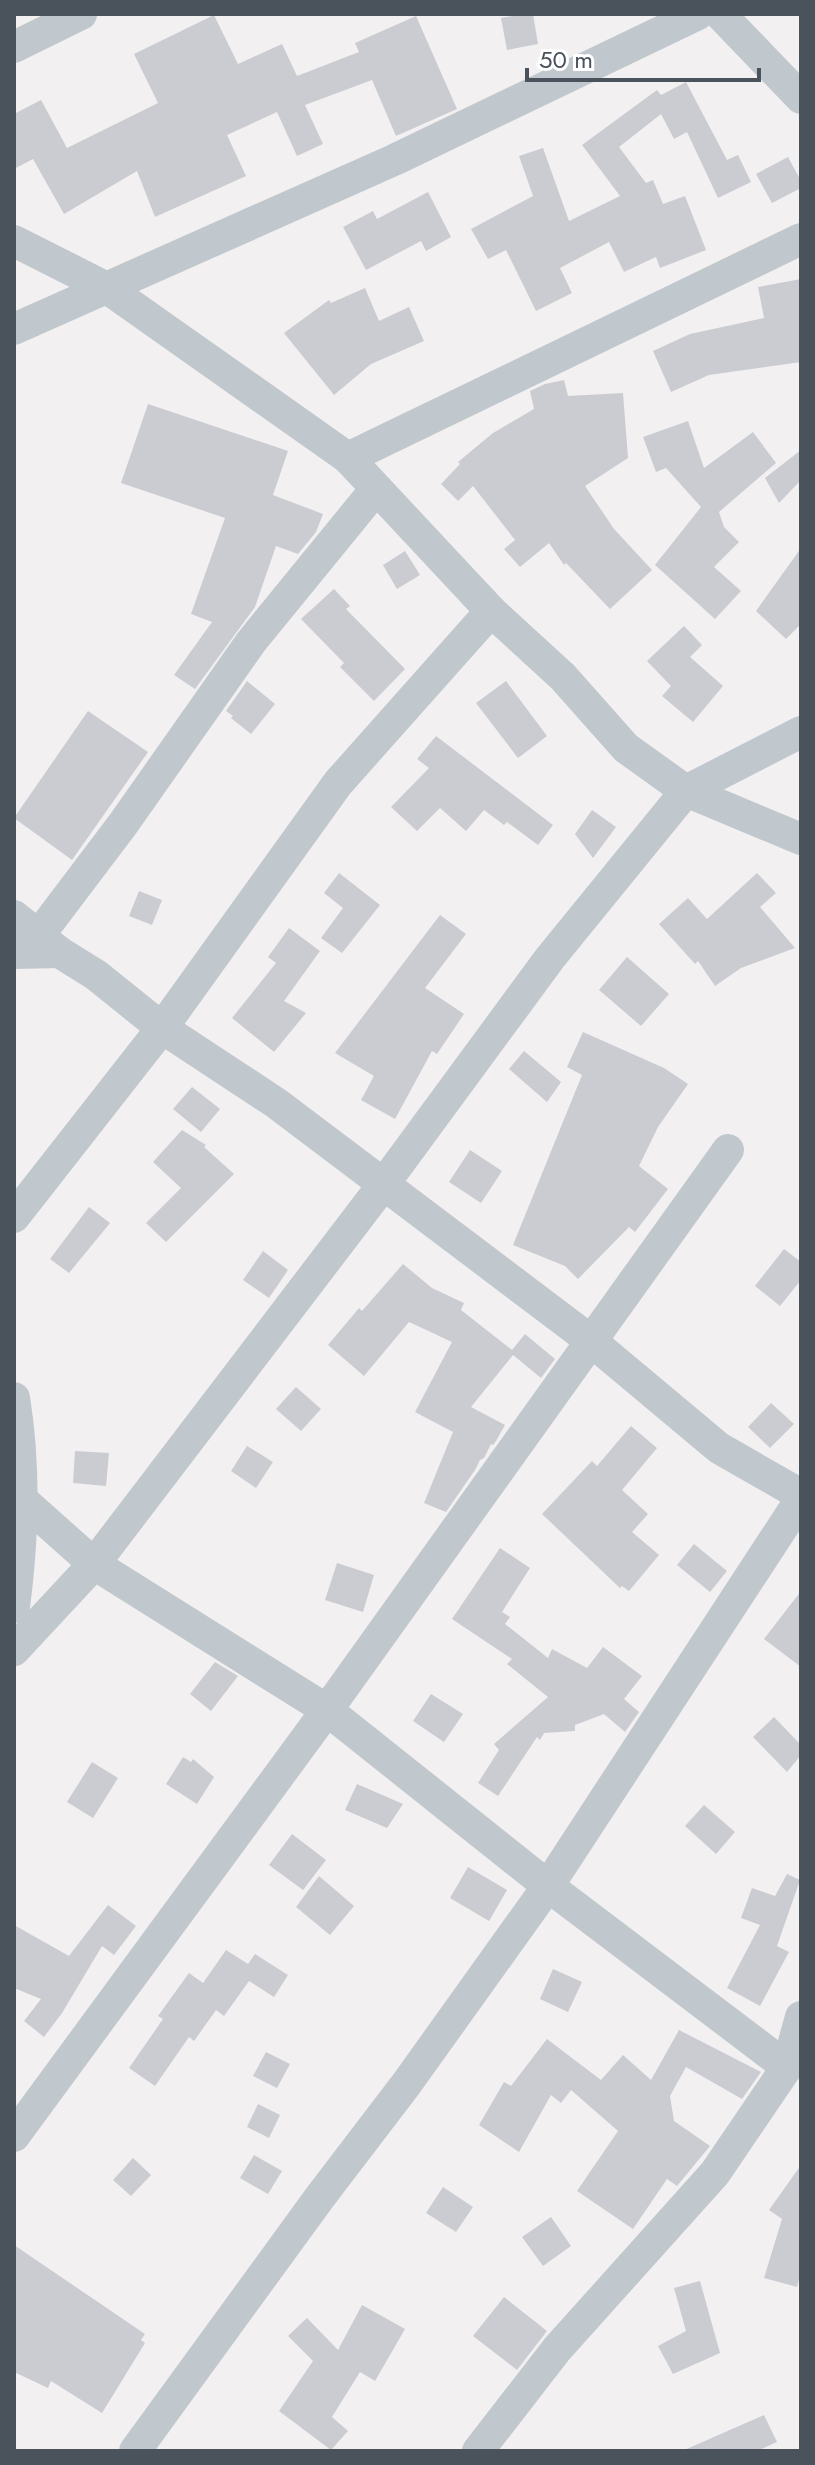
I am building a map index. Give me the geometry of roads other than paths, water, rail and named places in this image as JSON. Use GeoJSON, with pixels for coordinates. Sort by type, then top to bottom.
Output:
{"type":"FeatureCollection","features":[{"type":"Feature","properties":{"kind":"street"},"geometry":{"type":"LineString","coordinates":[[14,47],[81,14]]}},
{"type":"Feature","properties":{"kind":"street"},"geometry":{"type":"LineString","coordinates":[[14,329],[394,160],[698,14]]}},
{"type":"Feature","properties":{"kind":"street"},"geometry":{"type":"LineString","coordinates":[[720,14],[801,98]]}},
{"type":"Feature","properties":{"kind":"street"},"geometry":{"type":"LineString","coordinates":[[348,458],[801,239]]}},
{"type":"Feature","properties":{"kind":"street"},"geometry":{"type":"LineString","coordinates":[[14,241],[107,288],[348,458],[491,611],[563,677],[626,748],[686,791],[801,839]]}},
{"type":"Feature","properties":{"kind":"street"},"geometry":{"type":"LineString","coordinates":[[135,2451],[407,2083],[548,1886],[801,1497],[719,1448],[590,1340],[276,1103],[162,1028],[96,975],[31,939],[123,824],[251,642],[375,490]]}},
{"type":"Feature","properties":{"kind":"street"},"geometry":{"type":"LineString","coordinates":[[14,1217],[162,1028],[338,783],[491,611]]}},
{"type":"Feature","properties":{"kind":"street"},"geometry":{"type":"LineString","coordinates":[[14,1650],[94,1564],[383,1185],[550,958],[686,791],[801,732]]}},
{"type":"Feature","properties":{"kind":"street"},"geometry":{"type":"LineString","coordinates":[[14,2136],[327,1710],[728,1150]]}},
{"type":"Feature","properties":{"kind":"street"},"geometry":{"type":"LineString","coordinates":[[14,1398],[20,1563],[14,1607]]}},
{"type":"Feature","properties":{"kind":"street"},"geometry":{"type":"LineString","coordinates":[[17,1498],[94,1564],[327,1710],[548,1886],[787,2067]]}},
{"type":"Feature","properties":{"kind":"street"},"geometry":{"type":"LineString","coordinates":[[478,2451],[557,2349],[715,2173],[787,2067],[801,2017]]}}]}
